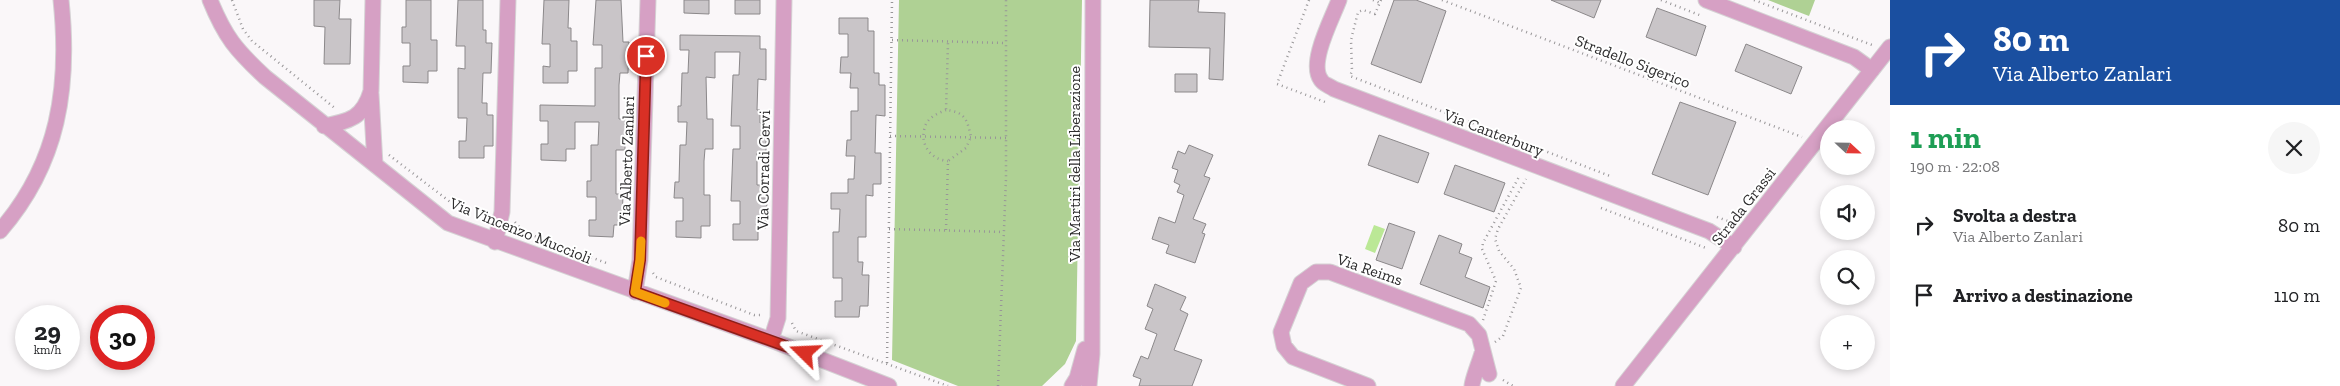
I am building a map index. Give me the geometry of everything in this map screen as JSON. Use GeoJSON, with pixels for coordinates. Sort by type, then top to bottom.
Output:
{"type":"FeatureCollection","features":[{"type":"Feature","properties":{"kind":"street"},"geometry":{"type":"LineString","coordinates":[[0,231],[23,201],[37,177],[58,121],[62,99],[65,55],[61,0]]}},
{"type":"Feature","properties":{"kind":"street","name":"Via Vincenzo Muccioli"},"geometry":{"type":"LineString","coordinates":[[210,0],[225,34],[242,55],[324,126],[448,223],[495,242],[771,340],[889,386]]}},
{"type":"Feature","properties":{"kind":"street"},"geometry":{"type":"LineString","coordinates":[[373,0],[371,91],[375,165]]}},
{"type":"Feature","properties":{"kind":"street"},"geometry":{"type":"LineString","coordinates":[[495,242],[502,212],[508,0]]}},
{"type":"Feature","properties":{"kind":"street","name":"Via Alberto Zanlari"},"geometry":{"type":"LineString","coordinates":[[635,292],[640,260],[648,0]]}},
{"type":"Feature","properties":{"kind":"street","name":"Via Corradi Cervi"},"geometry":{"type":"LineString","coordinates":[[771,340],[778,318],[784,0]]}},
{"type":"Feature","properties":{"kind":"street","name":"Via Martiri della Liberazione"},"geometry":{"type":"LineString","coordinates":[[1089,386],[1092,354],[1093,0]]}},
{"type":"Feature","properties":{"kind":"street","name":"Via Canterbury"},"geometry":{"type":"LineString","coordinates":[[1339,0],[1317,59],[1316,70],[1321,82],[1523,170],[1709,231],[1734,247]]}},
{"type":"Feature","properties":{"kind":"street"},"geometry":{"type":"LineString","coordinates":[[1706,0],[1854,57],[1872,70]]}},
{"type":"Feature","properties":{"kind":"street","name":"Strada Grassi"},"geometry":{"type":"LineString","coordinates":[[1623,386],[1872,70],[1883,47]]}},
{"type":"Feature","properties":{"kind":"street"},"geometry":{"type":"LineString","coordinates":[[324,126],[356,117],[367,104],[371,91]]}},
{"type":"Feature","properties":{"kind":"street","name":"Via Reims"},"geometry":{"type":"LineString","coordinates":[[1368,386],[1293,357],[1284,346],[1281,332],[1297,290],[1301,283],[1316,272],[1330,272],[1469,324],[1487,346]]}},
{"type":"Feature","properties":{"kind":"street","name":"Via Martiri della Liberazione"},"geometry":{"type":"LineString","coordinates":[[1072,386],[1080,368],[1091,329]]}},
{"type":"Feature","properties":{"kind":"street"},"geometry":{"type":"LineString","coordinates":[[1484,381],[1487,346]]}},
{"type":"Feature","properties":{"kind":"path"},"geometry":{"type":"LineString","coordinates":[[887,363],[892,0]]}},
{"type":"Feature","properties":{"kind":"path"},"geometry":{"type":"LineString","coordinates":[[998,386],[1006,138],[1006,0]]}},
{"type":"Feature","properties":{"kind":"path"},"geometry":{"type":"LineString","coordinates":[[1309,0],[1277,84],[1333,105]]}},
{"type":"Feature","properties":{"kind":"path"},"geometry":{"type":"LineString","coordinates":[[1373,0],[1380,1],[1375,14],[1363,10],[1358,12],[1351,40],[1352,71],[1350,76],[1613,177]]}},
{"type":"Feature","properties":{"kind":"path","name":"Stradello Sigerico"},"geometry":{"type":"LineString","coordinates":[[1442,0],[1815,142]]}},
{"type":"Feature","properties":{"kind":"path"},"geometry":{"type":"LineString","coordinates":[[1754,0],[1883,47]]}},
{"type":"Feature","properties":{"kind":"path"},"geometry":{"type":"LineString","coordinates":[[892,40],[1005,43]]}},
{"type":"Feature","properties":{"kind":"path"},"geometry":{"type":"LineString","coordinates":[[946,110],[948,42]]}},
{"type":"Feature","properties":{"kind":"path"},"geometry":{"type":"LineString","coordinates":[[946,110],[957,111],[964,116],[971,137],[966,148],[948,160],[938,160],[928,150],[924,136],[925,126],[929,120],[946,110]]}},
{"type":"Feature","properties":{"kind":"path"},"geometry":{"type":"LineString","coordinates":[[890,136],[1006,138]]}},
{"type":"Feature","properties":{"kind":"path"},"geometry":{"type":"LineString","coordinates":[[1484,324],[1496,280],[1482,249],[1483,243],[1523,170],[1532,146]]}},
{"type":"Feature","properties":{"kind":"path"},"geometry":{"type":"LineString","coordinates":[[946,230],[948,160]]}},
{"type":"Feature","properties":{"kind":"path"},"geometry":{"type":"LineString","coordinates":[[1510,173],[1523,170]]}},
{"type":"Feature","properties":{"kind":"path"},"geometry":{"type":"LineString","coordinates":[[1487,346],[1503,336],[1521,288],[1514,269],[1499,251],[1495,239],[1498,229],[1526,179],[1523,170]]}},
{"type":"Feature","properties":{"kind":"path"},"geometry":{"type":"LineString","coordinates":[[1526,179],[1534,182]]}},
{"type":"Feature","properties":{"kind":"path"},"geometry":{"type":"LineString","coordinates":[[1598,206],[1709,249]]}},
{"type":"Feature","properties":{"kind":"path"},"geometry":{"type":"LineString","coordinates":[[1711,215],[1738,225]]}},
{"type":"Feature","properties":{"kind":"path"},"geometry":{"type":"LineString","coordinates":[[889,229],[1004,232]]}},
{"type":"Feature","properties":{"kind":"path"},"geometry":{"type":"LineString","coordinates":[[796,332],[948,386]]}},
{"type":"Feature","properties":{"kind":"path"},"geometry":{"type":"LineString","coordinates":[[1484,381],[1503,380],[1513,386]]}},
{"type":"Feature","properties":{"kind":"shaded area"},"geometry":{"type":"Polygon","coordinates":[[[899,0],[1082,0],[1076,341],[1065,364],[1042,386],[958,386],[892,360],[899,0]]]}},
{"type":"Feature","properties":{"kind":"shaded area"},"geometry":{"type":"Polygon","coordinates":[[[1768,0],[1815,0],[1809,16],[1768,0]]]}},
{"type":"Feature","properties":{"kind":"shaded area"},"geometry":{"type":"Polygon","coordinates":[[[1374,225],[1385,229],[1375,253],[1365,249],[1374,225]]]}},
{"type":"Feature","properties":{"kind":"building"},"geometry":{"type":"Polygon","coordinates":[[[314,0],[340,0],[339,19],[351,19],[350,64],[324,64],[325,27],[314,26],[314,0]]]}},
{"type":"Feature","properties":{"kind":"building"},"geometry":{"type":"Polygon","coordinates":[[[406,0],[431,0],[431,40],[437,40],[437,71],[428,71],[428,83],[403,82],[403,66],[410,66],[410,43],[402,43],[402,27],[406,27],[406,0]]]}},
{"type":"Feature","properties":{"kind":"building"},"geometry":{"type":"Polygon","coordinates":[[[458,0],[483,0],[483,30],[486,30],[486,43],[492,43],[491,73],[483,73],[482,103],[487,103],[487,115],[493,115],[493,146],[484,146],[484,158],[459,158],[459,141],[466,141],[467,118],[458,118],[458,68],[465,69],[465,46],[456,46],[458,0]]]}},
{"type":"Feature","properties":{"kind":"building"},"geometry":{"type":"Polygon","coordinates":[[[544,0],[569,0],[568,28],[571,28],[571,41],[577,41],[577,71],[568,71],[568,83],[543,83],[543,66],[550,67],[550,44],[542,44],[544,0]]]}},
{"type":"Feature","properties":{"kind":"building"},"geometry":{"type":"Polygon","coordinates":[[[596,0],[621,0],[623,42],[629,42],[628,73],[620,73],[619,85],[619,119],[625,119],[625,150],[616,150],[616,194],[623,194],[622,225],[614,225],[613,237],[589,236],[589,220],[596,220],[596,197],[587,197],[587,181],[591,181],[591,145],[598,145],[599,122],[575,122],[575,149],[566,149],[566,161],[541,160],[541,144],[548,144],[548,121],[540,121],[540,105],[595,106],[595,68],[602,68],[602,45],[593,45],[596,0]]]}},
{"type":"Feature","properties":{"kind":"building"},"geometry":{"type":"Polygon","coordinates":[[[684,0],[709,0],[709,14],[684,13],[684,0]]]}},
{"type":"Feature","properties":{"kind":"building"},"geometry":{"type":"Polygon","coordinates":[[[735,0],[760,0],[760,14],[735,14],[735,0]]]}},
{"type":"Feature","properties":{"kind":"building"},"geometry":{"type":"Polygon","coordinates":[[[1150,0],[1199,0],[1198,12],[1225,13],[1223,80],[1209,79],[1210,48],[1149,47],[1150,0]]]}},
{"type":"Feature","properties":{"kind":"building"},"geometry":{"type":"Polygon","coordinates":[[[1394,0],[1416,0],[1446,11],[1421,83],[1371,64],[1394,0]]]}},
{"type":"Feature","properties":{"kind":"building"},"geometry":{"type":"Polygon","coordinates":[[[1551,0],[1601,0],[1594,18],[1551,0]]]}},
{"type":"Feature","properties":{"kind":"building"},"geometry":{"type":"Polygon","coordinates":[[[1657,8],[1706,26],[1696,56],[1646,37],[1657,8]]]}},
{"type":"Feature","properties":{"kind":"building"},"geometry":{"type":"Polygon","coordinates":[[[839,18],[868,18],[868,31],[874,31],[874,73],[879,73],[879,85],[885,85],[885,116],[876,115],[875,153],[881,153],[881,184],[873,184],[873,196],[866,195],[866,237],[858,237],[858,262],[863,262],[862,275],[869,275],[868,306],[860,306],[859,317],[835,317],[835,301],[842,301],[842,278],[833,278],[833,232],[839,232],[840,209],[831,209],[831,193],[848,193],[848,179],[854,179],[855,156],[846,156],[847,140],[851,140],[851,111],[858,111],[858,88],[850,88],[851,73],[840,73],[841,57],[848,57],[848,34],[839,34],[839,18]]]}},
{"type":"Feature","properties":{"kind":"building"},"geometry":{"type":"Polygon","coordinates":[[[680,35],[760,36],[760,49],[766,49],[766,80],[758,79],[757,110],[760,110],[760,123],[766,123],[766,154],[757,153],[757,185],[761,185],[761,198],[767,198],[766,228],[758,228],[758,240],[733,240],[733,224],[740,224],[740,201],[731,201],[733,149],[740,149],[740,126],[731,126],[733,75],[739,75],[740,52],[715,52],[715,78],[706,77],[707,119],[713,119],[713,149],[705,149],[704,161],[704,195],[710,195],[710,226],[701,226],[701,238],[676,237],[676,221],[683,221],[683,198],[674,198],[675,182],[679,182],[680,145],[686,145],[687,122],[678,122],[678,106],[681,106],[682,73],[688,73],[689,50],[680,50],[680,35]]]}},
{"type":"Feature","properties":{"kind":"building"},"geometry":{"type":"Polygon","coordinates":[[[1746,44],[1802,67],[1791,94],[1735,71],[1746,44]]]}},
{"type":"Feature","properties":{"kind":"building"},"geometry":{"type":"Polygon","coordinates":[[[1175,74],[1197,74],[1197,92],[1175,92],[1175,74]]]}},
{"type":"Feature","properties":{"kind":"building"},"geometry":{"type":"Polygon","coordinates":[[[1680,102],[1736,122],[1708,195],[1652,174],[1680,102]]]}},
{"type":"Feature","properties":{"kind":"building"},"geometry":{"type":"Polygon","coordinates":[[[1379,135],[1429,153],[1418,183],[1368,165],[1379,135]]]}},
{"type":"Feature","properties":{"kind":"building"},"geometry":{"type":"Polygon","coordinates":[[[1189,145],[1213,155],[1204,176],[1210,178],[1193,219],[1206,224],[1202,233],[1205,234],[1195,263],[1166,253],[1169,245],[1152,239],[1159,217],[1175,223],[1184,195],[1177,192],[1180,185],[1174,182],[1178,170],[1172,168],[1178,151],[1185,154],[1189,145]]]}},
{"type":"Feature","properties":{"kind":"building"},"geometry":{"type":"Polygon","coordinates":[[[1455,165],[1505,183],[1494,212],[1444,194],[1455,165]]]}},
{"type":"Feature","properties":{"kind":"building"},"geometry":{"type":"Polygon","coordinates":[[[1389,223],[1415,232],[1402,269],[1376,260],[1389,223]]]}},
{"type":"Feature","properties":{"kind":"building"},"geometry":{"type":"Polygon","coordinates":[[[1439,235],[1462,244],[1459,253],[1472,258],[1465,277],[1490,287],[1483,308],[1420,284],[1439,235]]]}},
{"type":"Feature","properties":{"kind":"building"},"geometry":{"type":"Polygon","coordinates":[[[1155,284],[1186,297],[1180,310],[1188,314],[1174,350],[1202,360],[1192,386],[1139,386],[1141,379],[1133,376],[1141,356],[1148,359],[1157,334],[1145,329],[1153,309],[1147,306],[1155,284]]]}},
{"type":"Feature","properties":{"kind":"slow traffic"},"geometry":{"type":"LineString","coordinates":[[641,241],[635,292],[665,303]]}},
{"type":"Feature","properties":{"kind":"route"},"geometry":{"type":"LineString","coordinates":[[646,56],[640,260],[635,292],[805,353]]}}]}
